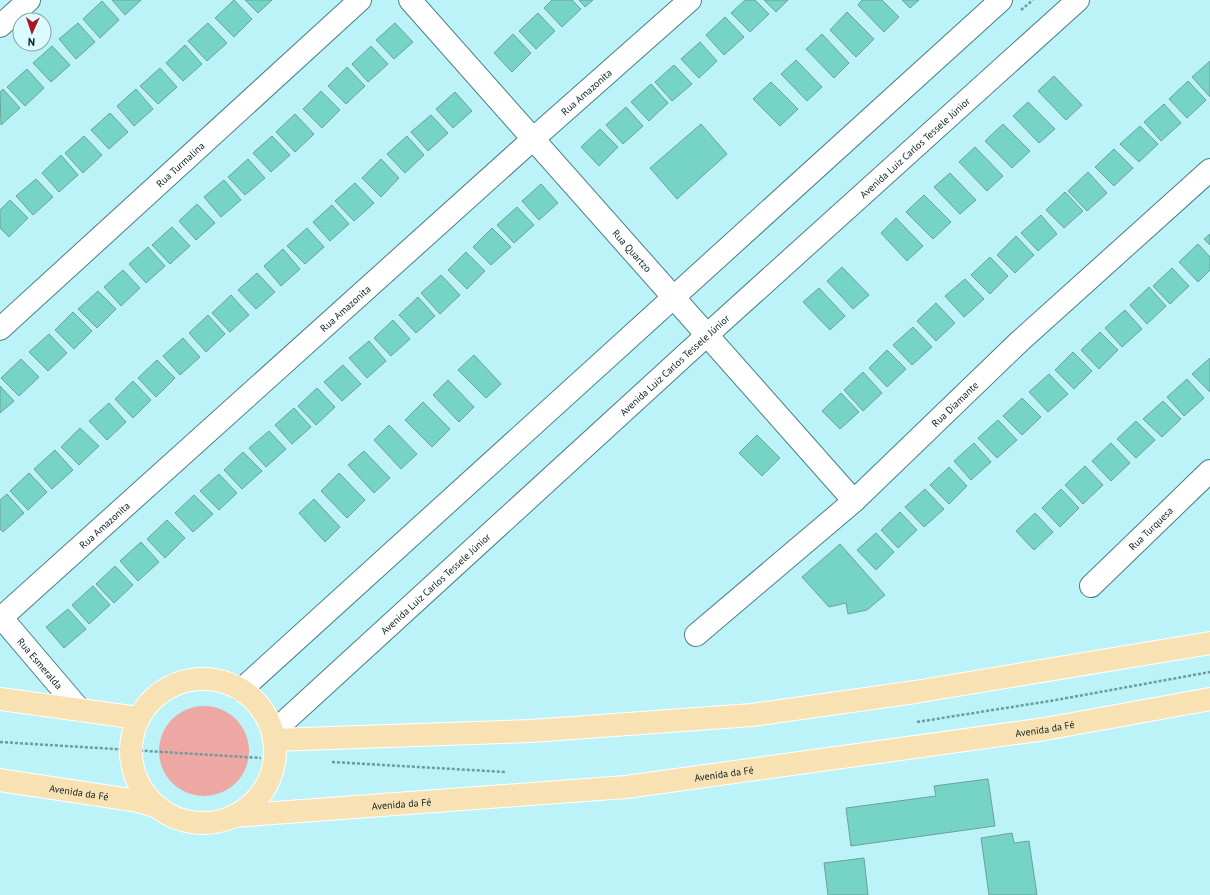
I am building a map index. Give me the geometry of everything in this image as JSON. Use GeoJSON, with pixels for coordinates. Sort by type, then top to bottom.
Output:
{"type":"FeatureCollection","features":[{"type":"Feature","properties":{"kind":"main road"},"geometry":{"type":"LineString","coordinates":[[274,736],[531,731],[752,714],[922,691],[1210,643]]}},
{"type":"Feature","properties":{"kind":"main road"},"geometry":{"type":"LineString","coordinates":[[203,679],[223,682],[241,690],[261,708],[274,736],[275,759],[270,776],[262,792],[250,805],[234,816],[215,822],[195,822],[176,817],[158,808],[144,793],[135,776],[131,751],[132,737],[138,718],[149,702],[165,689],[184,681],[203,679]]}},
{"type":"Feature","properties":{"kind":"main road"},"geometry":{"type":"LineString","coordinates":[[0,699],[138,718]]}},
{"type":"Feature","properties":{"kind":"main road","name":"Avenida da Fé"},"geometry":{"type":"LineString","coordinates":[[234,816],[626,787],[1039,730],[1210,699]]}},
{"type":"Feature","properties":{"kind":"main road","name":"Avenida da Fé"},"geometry":{"type":"LineString","coordinates":[[0,780],[138,801],[158,808]]}},
{"type":"Feature","properties":{"kind":"street"},"geometry":{"type":"LineString","coordinates":[[0,26],[29,0]]}},
{"type":"Feature","properties":{"kind":"street","name":"Rua Turmalina"},"geometry":{"type":"LineString","coordinates":[[0,329],[360,0]]}},
{"type":"Feature","properties":{"kind":"street","name":"Rua Quartzo"},"geometry":{"type":"LineString","coordinates":[[410,0],[854,501]]}},
{"type":"Feature","properties":{"kind":"street","name":"Rua Amazonita"},"geometry":{"type":"LineString","coordinates":[[1,617],[533,138],[690,0]]}},
{"type":"Feature","properties":{"kind":"street"},"geometry":{"type":"LineString","coordinates":[[241,690],[673,296],[1001,0]]}},
{"type":"Feature","properties":{"kind":"street","name":"Avenida Luiz Carlos Tessele Júnior"},"geometry":{"type":"LineString","coordinates":[[274,736],[707,335],[1078,0]]}},
{"type":"Feature","properties":{"kind":"street","name":"Rua Diamante"},"geometry":{"type":"LineString","coordinates":[[696,635],[854,501],[1020,341],[1210,170]]}},
{"type":"Feature","properties":{"kind":"street","name":"Rua Turquesa"},"geometry":{"type":"LineString","coordinates":[[1092,586],[1210,471]]}},
{"type":"Feature","properties":{"kind":"street","name":"Rua Esmeralda"},"geometry":{"type":"LineString","coordinates":[[1,617],[80,710]]}},
{"type":"Feature","properties":{"kind":"shaded area"},"geometry":{"type":"Polygon","coordinates":[[[204,706],[221,709],[236,719],[246,734],[249,751],[246,768],[236,783],[221,793],[204,796],[187,793],[172,783],[162,768],[159,751],[162,734],[172,719],[187,709],[204,706]]]}},
{"type":"Feature","properties":{"kind":"building"},"geometry":{"type":"Polygon","coordinates":[[[112,0],[141,0],[125,15],[112,0]]]}},
{"type":"Feature","properties":{"kind":"building"},"geometry":{"type":"Polygon","coordinates":[[[234,0],[252,19],[234,37],[215,18],[234,0]]]}},
{"type":"Feature","properties":{"kind":"building"},"geometry":{"type":"Polygon","coordinates":[[[245,0],[272,0],[258,13],[245,0]]]}},
{"type":"Feature","properties":{"kind":"building"},"geometry":{"type":"Polygon","coordinates":[[[552,0],[572,0],[581,9],[562,27],[544,8],[552,0]]]}},
{"type":"Feature","properties":{"kind":"building"},"geometry":{"type":"Polygon","coordinates":[[[579,0],[593,0],[585,7],[579,0]]]}},
{"type":"Feature","properties":{"kind":"building"},"geometry":{"type":"Polygon","coordinates":[[[745,0],[755,0],[769,14],[750,32],[731,13],[745,0]]]}},
{"type":"Feature","properties":{"kind":"building"},"geometry":{"type":"Polygon","coordinates":[[[764,0],[788,0],[776,12],[764,0]]]}},
{"type":"Feature","properties":{"kind":"building"},"geometry":{"type":"Polygon","coordinates":[[[862,0],[882,0],[899,17],[884,32],[858,5],[862,0]]]}},
{"type":"Feature","properties":{"kind":"building"},"geometry":{"type":"Polygon","coordinates":[[[902,0],[919,0],[910,8],[902,0]]]}},
{"type":"Feature","properties":{"kind":"building"},"geometry":{"type":"Polygon","coordinates":[[[102,1],[119,20],[100,38],[83,19],[102,1]]]}},
{"type":"Feature","properties":{"kind":"building"},"geometry":{"type":"Polygon","coordinates":[[[847,12],[874,39],[856,57],[830,30],[847,12]]]}},
{"type":"Feature","properties":{"kind":"building"},"geometry":{"type":"Polygon","coordinates":[[[538,13],[555,31],[536,49],[519,31],[538,13]]]}},
{"type":"Feature","properties":{"kind":"building"},"geometry":{"type":"Polygon","coordinates":[[[725,17],[744,37],[724,55],[706,35],[725,17]]]}},
{"type":"Feature","properties":{"kind":"building"},"geometry":{"type":"Polygon","coordinates":[[[78,23],[95,42],[76,59],[59,39],[78,23]]]}},
{"type":"Feature","properties":{"kind":"building"},"geometry":{"type":"Polygon","coordinates":[[[208,23],[227,43],[207,61],[188,41],[208,23]]]}},
{"type":"Feature","properties":{"kind":"building"},"geometry":{"type":"Polygon","coordinates":[[[395,23],[413,42],[394,59],[376,40],[395,23]]]}},
{"type":"Feature","properties":{"kind":"building"},"geometry":{"type":"Polygon","coordinates":[[[513,34],[531,53],[512,72],[494,53],[513,34]]]}},
{"type":"Feature","properties":{"kind":"building"},"geometry":{"type":"Polygon","coordinates":[[[822,34],[849,63],[834,78],[806,49],[822,34]]]}},
{"type":"Feature","properties":{"kind":"building"},"geometry":{"type":"Polygon","coordinates":[[[700,42],[717,61],[699,78],[681,59],[700,42]]]}},
{"type":"Feature","properties":{"kind":"building"},"geometry":{"type":"Polygon","coordinates":[[[185,45],[202,64],[183,81],[166,63],[185,45]]]}},
{"type":"Feature","properties":{"kind":"building"},"geometry":{"type":"Polygon","coordinates":[[[52,46],[70,65],[51,82],[33,63],[45,52],[52,52],[52,46]]]}},
{"type":"Feature","properties":{"kind":"building"},"geometry":{"type":"Polygon","coordinates":[[[371,46],[388,64],[368,82],[352,64],[371,46]]]}},
{"type":"Feature","properties":{"kind":"building"},"geometry":{"type":"Polygon","coordinates":[[[796,60],[822,87],[807,101],[781,74],[796,60]]]}},
{"type":"Feature","properties":{"kind":"building"},"geometry":{"type":"Polygon","coordinates":[[[1210,61],[1210,97],[1192,77],[1210,61]]]}},
{"type":"Feature","properties":{"kind":"building"},"geometry":{"type":"Polygon","coordinates":[[[674,65],[692,84],[672,101],[655,82],[674,65]]]}},
{"type":"Feature","properties":{"kind":"building"},"geometry":{"type":"Polygon","coordinates":[[[347,67],[365,86],[346,104],[328,86],[347,67]]]}},
{"type":"Feature","properties":{"kind":"building"},"geometry":{"type":"Polygon","coordinates":[[[160,68],[177,87],[158,104],[140,86],[160,68]]]}},
{"type":"Feature","properties":{"kind":"building"},"geometry":{"type":"Polygon","coordinates":[[[27,69],[44,88],[25,106],[7,87],[27,69]]]}},
{"type":"Feature","properties":{"kind":"building"},"geometry":{"type":"Polygon","coordinates":[[[1054,76],[1082,105],[1066,120],[1038,91],[1054,76]]]}},
{"type":"Feature","properties":{"kind":"building"},"geometry":{"type":"Polygon","coordinates":[[[1188,81],[1206,100],[1187,118],[1169,99],[1188,81]]]}},
{"type":"Feature","properties":{"kind":"building"},"geometry":{"type":"Polygon","coordinates":[[[771,82],[798,109],[780,126],[753,99],[771,82]]]}},
{"type":"Feature","properties":{"kind":"building"},"geometry":{"type":"Polygon","coordinates":[[[651,84],[668,103],[649,121],[631,102],[651,84]]]}},
{"type":"Feature","properties":{"kind":"building"},"geometry":{"type":"Polygon","coordinates":[[[3,89],[20,108],[1,125],[0,92],[3,89]]]}},
{"type":"Feature","properties":{"kind":"building"},"geometry":{"type":"Polygon","coordinates":[[[136,89],[153,109],[134,126],[117,106],[136,89]]]}},
{"type":"Feature","properties":{"kind":"building"},"geometry":{"type":"Polygon","coordinates":[[[321,91],[340,110],[322,128],[303,109],[321,91]]]}},
{"type":"Feature","properties":{"kind":"building"},"geometry":{"type":"Polygon","coordinates":[[[455,92],[472,111],[453,128],[436,109],[455,92]]]}},
{"type":"Feature","properties":{"kind":"building"},"geometry":{"type":"Polygon","coordinates":[[[1028,102],[1055,129],[1039,143],[1013,116],[1028,102]]]}},
{"type":"Feature","properties":{"kind":"building"},"geometry":{"type":"Polygon","coordinates":[[[1164,104],[1181,123],[1161,141],[1144,122],[1164,104]]]}},
{"type":"Feature","properties":{"kind":"building"},"geometry":{"type":"Polygon","coordinates":[[[626,107],[643,126],[623,144],[606,125],[626,107]]]}},
{"type":"Feature","properties":{"kind":"building"},"geometry":{"type":"Polygon","coordinates":[[[110,113],[128,132],[109,149],[91,130],[110,113]]]}},
{"type":"Feature","properties":{"kind":"building"},"geometry":{"type":"Polygon","coordinates":[[[295,114],[314,134],[295,152],[276,132],[295,114]]]}},
{"type":"Feature","properties":{"kind":"building"},"geometry":{"type":"Polygon","coordinates":[[[431,115],[448,133],[428,151],[411,132],[431,115]]]}},
{"type":"Feature","properties":{"kind":"building"},"geometry":{"type":"Polygon","coordinates":[[[701,124],[727,154],[677,199],[650,168],[701,124]]]}},
{"type":"Feature","properties":{"kind":"building"},"geometry":{"type":"Polygon","coordinates":[[[1003,124],[1030,151],[1012,168],[985,141],[1003,124]]]}},
{"type":"Feature","properties":{"kind":"building"},"geometry":{"type":"Polygon","coordinates":[[[1140,126],[1158,144],[1139,162],[1120,144],[1140,126]]]}},
{"type":"Feature","properties":{"kind":"building"},"geometry":{"type":"Polygon","coordinates":[[[600,129],[618,147],[599,166],[581,147],[600,129]]]}},
{"type":"Feature","properties":{"kind":"building"},"geometry":{"type":"Polygon","coordinates":[[[84,136],[102,155],[83,173],[65,153],[84,136]]]}},
{"type":"Feature","properties":{"kind":"building"},"geometry":{"type":"Polygon","coordinates":[[[272,136],[290,155],[271,172],[253,153],[272,136]]]}},
{"type":"Feature","properties":{"kind":"building"},"geometry":{"type":"Polygon","coordinates":[[[407,136],[424,155],[405,173],[387,154],[407,136]]]}},
{"type":"Feature","properties":{"kind":"building"},"geometry":{"type":"Polygon","coordinates":[[[975,147],[1003,176],[987,191],[959,162],[975,147]]]}},
{"type":"Feature","properties":{"kind":"building"},"geometry":{"type":"Polygon","coordinates":[[[1114,149],[1133,168],[1114,186],[1095,167],[1114,149]]]}},
{"type":"Feature","properties":{"kind":"building"},"geometry":{"type":"Polygon","coordinates":[[[61,155],[78,175],[59,192],[42,173],[61,155]]]}},
{"type":"Feature","properties":{"kind":"building"},"geometry":{"type":"Polygon","coordinates":[[[248,159],[265,178],[245,195],[228,177],[248,159]]]}},
{"type":"Feature","properties":{"kind":"building"},"geometry":{"type":"Polygon","coordinates":[[[381,159],[399,178],[381,197],[362,178],[381,159]]]}},
{"type":"Feature","properties":{"kind":"building"},"geometry":{"type":"Polygon","coordinates":[[[1088,172],[1107,193],[1087,211],[1068,191],[1088,172]]]}},
{"type":"Feature","properties":{"kind":"building"},"geometry":{"type":"Polygon","coordinates":[[[950,173],[976,200],[960,214],[934,187],[950,173]]]}},
{"type":"Feature","properties":{"kind":"building"},"geometry":{"type":"Polygon","coordinates":[[[36,179],[53,197],[33,215],[16,196],[36,179]]]}},
{"type":"Feature","properties":{"kind":"building"},"geometry":{"type":"Polygon","coordinates":[[[224,180],[241,200],[221,217],[204,197],[224,180]]]}},
{"type":"Feature","properties":{"kind":"building"},"geometry":{"type":"Polygon","coordinates":[[[355,183],[374,203],[354,221],[335,201],[355,183]]]}},
{"type":"Feature","properties":{"kind":"building"},"geometry":{"type":"Polygon","coordinates":[[[541,184],[558,203],[539,220],[522,201],[541,184]]]}},
{"type":"Feature","properties":{"kind":"building"},"geometry":{"type":"Polygon","coordinates":[[[1065,192],[1083,211],[1064,228],[1046,210],[1065,192]]]}},
{"type":"Feature","properties":{"kind":"building"},"geometry":{"type":"Polygon","coordinates":[[[924,195],[951,222],[933,239],[906,212],[924,195]]]}},
{"type":"Feature","properties":{"kind":"building"},"geometry":{"type":"Polygon","coordinates":[[[10,200],[28,218],[9,237],[0,228],[0,210],[10,200]]]}},
{"type":"Feature","properties":{"kind":"building"},"geometry":{"type":"Polygon","coordinates":[[[197,204],[215,223],[196,240],[179,221],[197,204]]]}},
{"type":"Feature","properties":{"kind":"building"},"geometry":{"type":"Polygon","coordinates":[[[332,205],[349,224],[330,241],[313,222],[332,205]]]}},
{"type":"Feature","properties":{"kind":"building"},"geometry":{"type":"Polygon","coordinates":[[[517,207],[534,225],[514,243],[497,225],[517,207]]]}},
{"type":"Feature","properties":{"kind":"building"},"geometry":{"type":"Polygon","coordinates":[[[1041,215],[1057,234],[1038,251],[1021,233],[1041,215]]]}},
{"type":"Feature","properties":{"kind":"building"},"geometry":{"type":"Polygon","coordinates":[[[896,218],[923,246],[907,261],[881,233],[896,218]]]}},
{"type":"Feature","properties":{"kind":"building"},"geometry":{"type":"Polygon","coordinates":[[[172,227],[190,246],[170,264],[152,245],[172,227]]]}},
{"type":"Feature","properties":{"kind":"building"},"geometry":{"type":"Polygon","coordinates":[[[307,228],[324,247],[305,264],[287,246],[307,228]]]}},
{"type":"Feature","properties":{"kind":"building"},"geometry":{"type":"Polygon","coordinates":[[[492,228],[511,247],[491,265],[473,247],[492,228]]]}},
{"type":"Feature","properties":{"kind":"building"},"geometry":{"type":"Polygon","coordinates":[[[1210,234],[1210,245],[1204,239],[1210,234]]]}},
{"type":"Feature","properties":{"kind":"building"},"geometry":{"type":"Polygon","coordinates":[[[1016,236],[1034,255],[1015,273],[997,255],[1016,236]]]}},
{"type":"Feature","properties":{"kind":"building"},"geometry":{"type":"Polygon","coordinates":[[[1198,244],[1210,257],[1210,270],[1198,282],[1179,262],[1198,244]]]}},
{"type":"Feature","properties":{"kind":"building"},"geometry":{"type":"Polygon","coordinates":[[[148,247],[165,266],[146,283],[129,264],[148,247]]]}},
{"type":"Feature","properties":{"kind":"building"},"geometry":{"type":"Polygon","coordinates":[[[283,249],[300,269],[281,286],[264,266],[283,249]]]}},
{"type":"Feature","properties":{"kind":"building"},"geometry":{"type":"Polygon","coordinates":[[[466,252],[485,271],[467,289],[448,270],[466,252]]]}},
{"type":"Feature","properties":{"kind":"building"},"geometry":{"type":"Polygon","coordinates":[[[990,257],[1008,276],[990,294],[971,275],[990,257]]]}},
{"type":"Feature","properties":{"kind":"building"},"geometry":{"type":"Polygon","coordinates":[[[842,267],[869,295],[853,309],[827,281],[842,267]]]}},
{"type":"Feature","properties":{"kind":"building"},"geometry":{"type":"Polygon","coordinates":[[[1172,268],[1189,286],[1170,304],[1153,286],[1172,268]]]}},
{"type":"Feature","properties":{"kind":"building"},"geometry":{"type":"Polygon","coordinates":[[[123,270],[140,288],[121,306],[104,287],[123,270]]]}},
{"type":"Feature","properties":{"kind":"building"},"geometry":{"type":"Polygon","coordinates":[[[257,273],[275,292],[256,309],[238,290],[257,273]]]}},
{"type":"Feature","properties":{"kind":"building"},"geometry":{"type":"Polygon","coordinates":[[[441,275],[460,295],[440,314],[421,293],[441,275]]]}},
{"type":"Feature","properties":{"kind":"building"},"geometry":{"type":"Polygon","coordinates":[[[965,279],[984,299],[964,317],[945,296],[965,279]]]}},
{"type":"Feature","properties":{"kind":"building"},"geometry":{"type":"Polygon","coordinates":[[[1149,287],[1166,306],[1147,324],[1130,305],[1149,287]]]}},
{"type":"Feature","properties":{"kind":"building"},"geometry":{"type":"Polygon","coordinates":[[[819,288],[845,316],[830,330],[803,302],[819,288]]]}},
{"type":"Feature","properties":{"kind":"building"},"geometry":{"type":"Polygon","coordinates":[[[98,291],[116,309],[97,328],[78,309],[98,291]]]}},
{"type":"Feature","properties":{"kind":"building"},"geometry":{"type":"Polygon","coordinates":[[[231,295],[249,315],[230,332],[212,313],[231,295]]]}},
{"type":"Feature","properties":{"kind":"building"},"geometry":{"type":"Polygon","coordinates":[[[418,297],[435,316],[416,333],[399,315],[418,297]]]}},
{"type":"Feature","properties":{"kind":"building"},"geometry":{"type":"Polygon","coordinates":[[[936,303],[955,323],[936,341],[917,321],[936,303]]]}},
{"type":"Feature","properties":{"kind":"building"},"geometry":{"type":"Polygon","coordinates":[[[1125,310],[1142,329],[1122,347],[1105,328],[1125,310]]]}},
{"type":"Feature","properties":{"kind":"building"},"geometry":{"type":"Polygon","coordinates":[[[73,312],[92,331],[74,349],[55,330],[73,312]]]}},
{"type":"Feature","properties":{"kind":"building"},"geometry":{"type":"Polygon","coordinates":[[[208,315],[225,334],[206,352],[189,333],[208,315]]]}},
{"type":"Feature","properties":{"kind":"building"},"geometry":{"type":"Polygon","coordinates":[[[393,320],[410,339],[391,356],[374,338],[393,320]]]}},
{"type":"Feature","properties":{"kind":"building"},"geometry":{"type":"Polygon","coordinates":[[[913,327],[932,347],[912,365],[893,345],[913,327]]]}},
{"type":"Feature","properties":{"kind":"building"},"geometry":{"type":"Polygon","coordinates":[[[1100,332],[1118,350],[1099,369],[1081,350],[1100,332]]]}},
{"type":"Feature","properties":{"kind":"building"},"geometry":{"type":"Polygon","coordinates":[[[49,334],[67,353],[48,371],[29,352],[49,334]]]}},
{"type":"Feature","properties":{"kind":"building"},"geometry":{"type":"Polygon","coordinates":[[[183,338],[200,357],[180,375],[163,356],[183,338]]]}},
{"type":"Feature","properties":{"kind":"building"},"geometry":{"type":"Polygon","coordinates":[[[369,341],[386,361],[367,378],[349,358],[369,341]]]}},
{"type":"Feature","properties":{"kind":"building"},"geometry":{"type":"Polygon","coordinates":[[[887,350],[906,369],[887,387],[869,368],[887,350]]]}},
{"type":"Feature","properties":{"kind":"building"},"geometry":{"type":"Polygon","coordinates":[[[1073,352],[1092,371],[1074,389],[1055,370],[1073,352]]]}},
{"type":"Feature","properties":{"kind":"building"},"geometry":{"type":"Polygon","coordinates":[[[474,355],[501,384],[486,398],[458,370],[474,355]]]}},
{"type":"Feature","properties":{"kind":"building"},"geometry":{"type":"Polygon","coordinates":[[[1210,358],[1210,392],[1192,374],[1210,358]]]}},
{"type":"Feature","properties":{"kind":"building"},"geometry":{"type":"Polygon","coordinates":[[[21,359],[39,377],[19,396],[1,378],[21,359]]]}},
{"type":"Feature","properties":{"kind":"building"},"geometry":{"type":"Polygon","coordinates":[[[157,360],[175,378],[156,397],[138,378],[157,360]]]}},
{"type":"Feature","properties":{"kind":"building"},"geometry":{"type":"Polygon","coordinates":[[[343,365],[361,384],[342,401],[324,382],[343,365]]]}},
{"type":"Feature","properties":{"kind":"building"},"geometry":{"type":"Polygon","coordinates":[[[863,372],[882,393],[863,411],[844,390],[863,372]]]}},
{"type":"Feature","properties":{"kind":"building"},"geometry":{"type":"Polygon","coordinates":[[[1049,374],[1068,394],[1048,412],[1029,392],[1049,374]]]}},
{"type":"Feature","properties":{"kind":"building"},"geometry":{"type":"Polygon","coordinates":[[[1187,379],[1204,398],[1184,416],[1167,397],[1187,379]]]}},
{"type":"Feature","properties":{"kind":"building"},"geometry":{"type":"Polygon","coordinates":[[[448,380],[474,407],[459,422],[433,395],[448,380]]]}},
{"type":"Feature","properties":{"kind":"building"},"geometry":{"type":"Polygon","coordinates":[[[133,381],[151,400],[133,418],[115,399],[133,381]]]}},
{"type":"Feature","properties":{"kind":"building"},"geometry":{"type":"Polygon","coordinates":[[[0,386],[14,401],[0,413],[0,386]]]}},
{"type":"Feature","properties":{"kind":"building"},"geometry":{"type":"Polygon","coordinates":[[[317,388],[335,407],[316,425],[298,406],[317,388]]]}},
{"type":"Feature","properties":{"kind":"building"},"geometry":{"type":"Polygon","coordinates":[[[841,393],[859,412],[840,429],[822,411],[841,393]]]}},
{"type":"Feature","properties":{"kind":"building"},"geometry":{"type":"Polygon","coordinates":[[[1022,398],[1041,417],[1022,435],[1003,416],[1022,398]]]}},
{"type":"Feature","properties":{"kind":"building"},"geometry":{"type":"Polygon","coordinates":[[[1163,401],[1181,419],[1162,437],[1143,419],[1163,401]]]}},
{"type":"Feature","properties":{"kind":"building"},"geometry":{"type":"Polygon","coordinates":[[[423,402],[450,429],[432,447],[405,420],[423,402]]]}},
{"type":"Feature","properties":{"kind":"building"},"geometry":{"type":"Polygon","coordinates":[[[109,403],[126,422],[107,440],[89,421],[109,403]]]}},
{"type":"Feature","properties":{"kind":"building"},"geometry":{"type":"Polygon","coordinates":[[[294,408],[311,427],[292,444],[275,425],[294,408]]]}},
{"type":"Feature","properties":{"kind":"building"},"geometry":{"type":"Polygon","coordinates":[[[998,420],[1017,440],[997,458],[978,438],[998,420]]]}},
{"type":"Feature","properties":{"kind":"building"},"geometry":{"type":"Polygon","coordinates":[[[1136,421],[1155,440],[1136,458],[1117,439],[1136,421]]]}},
{"type":"Feature","properties":{"kind":"building"},"geometry":{"type":"Polygon","coordinates":[[[389,425],[417,454],[401,469],[374,440],[389,425]]]}},
{"type":"Feature","properties":{"kind":"building"},"geometry":{"type":"Polygon","coordinates":[[[80,428],[99,446],[79,465],[61,447],[80,428]]]}},
{"type":"Feature","properties":{"kind":"building"},"geometry":{"type":"Polygon","coordinates":[[[269,431],[286,449],[266,467],[249,448],[269,431]]]}},
{"type":"Feature","properties":{"kind":"building"},"geometry":{"type":"Polygon","coordinates":[[[757,435],[780,458],[762,476],[739,453],[757,435]]]}},
{"type":"Feature","properties":{"kind":"building"},"geometry":{"type":"Polygon","coordinates":[[[974,443],[991,462],[971,480],[954,461],[974,443]]]}},
{"type":"Feature","properties":{"kind":"building"},"geometry":{"type":"Polygon","coordinates":[[[1111,443],[1130,463],[1111,481],[1092,461],[1111,443]]]}},
{"type":"Feature","properties":{"kind":"building"},"geometry":{"type":"Polygon","coordinates":[[[55,450],[73,470],[52,489],[34,469],[55,450]]]}},
{"type":"Feature","properties":{"kind":"building"},"geometry":{"type":"Polygon","coordinates":[[[364,451],[390,478],[374,493],[348,465],[364,451]]]}},
{"type":"Feature","properties":{"kind":"building"},"geometry":{"type":"Polygon","coordinates":[[[243,452],[262,471],[242,489],[224,470],[243,452]]]}},
{"type":"Feature","properties":{"kind":"building"},"geometry":{"type":"Polygon","coordinates":[[[1085,466],[1103,485],[1083,504],[1065,485],[1085,466]]]}},
{"type":"Feature","properties":{"kind":"building"},"geometry":{"type":"Polygon","coordinates":[[[949,467],[967,486],[949,504],[930,485],[949,467]]]}},
{"type":"Feature","properties":{"kind":"building"},"geometry":{"type":"Polygon","coordinates":[[[29,473],[47,492],[28,510],[10,491],[29,473]]]}},
{"type":"Feature","properties":{"kind":"building"},"geometry":{"type":"Polygon","coordinates":[[[339,473],[365,500],[347,518],[321,491],[339,473]]]}},
{"type":"Feature","properties":{"kind":"building"},"geometry":{"type":"Polygon","coordinates":[[[219,474],[237,493],[219,510],[200,491],[219,474]]]}},
{"type":"Feature","properties":{"kind":"building"},"geometry":{"type":"Polygon","coordinates":[[[925,489],[944,509],[924,527],[905,507],[925,489]]]}},
{"type":"Feature","properties":{"kind":"building"},"geometry":{"type":"Polygon","coordinates":[[[1061,489],[1079,508],[1060,527],[1042,508],[1061,489]]]}},
{"type":"Feature","properties":{"kind":"building"},"geometry":{"type":"Polygon","coordinates":[[[7,494],[24,513],[3,532],[0,529],[0,500],[7,494]]]}},
{"type":"Feature","properties":{"kind":"building"},"geometry":{"type":"Polygon","coordinates":[[[194,495],[213,514],[193,532],[175,513],[194,495]]]}},
{"type":"Feature","properties":{"kind":"building"},"geometry":{"type":"Polygon","coordinates":[[[314,499],[340,527],[325,542],[299,513],[314,499]]]}},
{"type":"Feature","properties":{"kind":"building"},"geometry":{"type":"Polygon","coordinates":[[[900,512],[917,530],[898,548],[881,530],[900,512]]]}},
{"type":"Feature","properties":{"kind":"building"},"geometry":{"type":"Polygon","coordinates":[[[1035,513],[1053,532],[1034,550],[1016,531],[1035,513]]]}},
{"type":"Feature","properties":{"kind":"building"},"geometry":{"type":"Polygon","coordinates":[[[167,520],[185,538],[165,558],[147,539],[167,520]]]}},
{"type":"Feature","properties":{"kind":"building"},"geometry":{"type":"Polygon","coordinates":[[[876,533],[894,552],[876,570],[857,550],[876,533]]]}},
{"type":"Feature","properties":{"kind":"building"},"geometry":{"type":"Polygon","coordinates":[[[141,542],[159,562],[138,581],[120,561],[141,542]]]}},
{"type":"Feature","properties":{"kind":"building"},"geometry":{"type":"Polygon","coordinates":[[[840,544],[885,595],[867,610],[848,614],[846,603],[829,607],[802,577],[840,544]]]}},
{"type":"Feature","properties":{"kind":"building"},"geometry":{"type":"Polygon","coordinates":[[[115,566],[133,585],[114,603],[96,584],[115,566]]]}},
{"type":"Feature","properties":{"kind":"building"},"geometry":{"type":"Polygon","coordinates":[[[93,586],[110,605],[89,624],[72,605],[93,586]]]}},
{"type":"Feature","properties":{"kind":"building"},"geometry":{"type":"Polygon","coordinates":[[[68,609],[86,629],[64,648],[46,627],[68,609]]]}},
{"type":"Feature","properties":{"kind":"building"},"geometry":{"type":"Polygon","coordinates":[[[988,779],[995,826],[851,846],[846,808],[936,796],[934,786],[988,779]]]}},
{"type":"Feature","properties":{"kind":"building"},"geometry":{"type":"Polygon","coordinates":[[[1012,833],[1014,843],[1029,841],[1037,895],[989,895],[981,838],[1012,833]]]}},
{"type":"Feature","properties":{"kind":"building"},"geometry":{"type":"Polygon","coordinates":[[[864,858],[868,895],[828,895],[824,863],[864,858]]]}}]}
